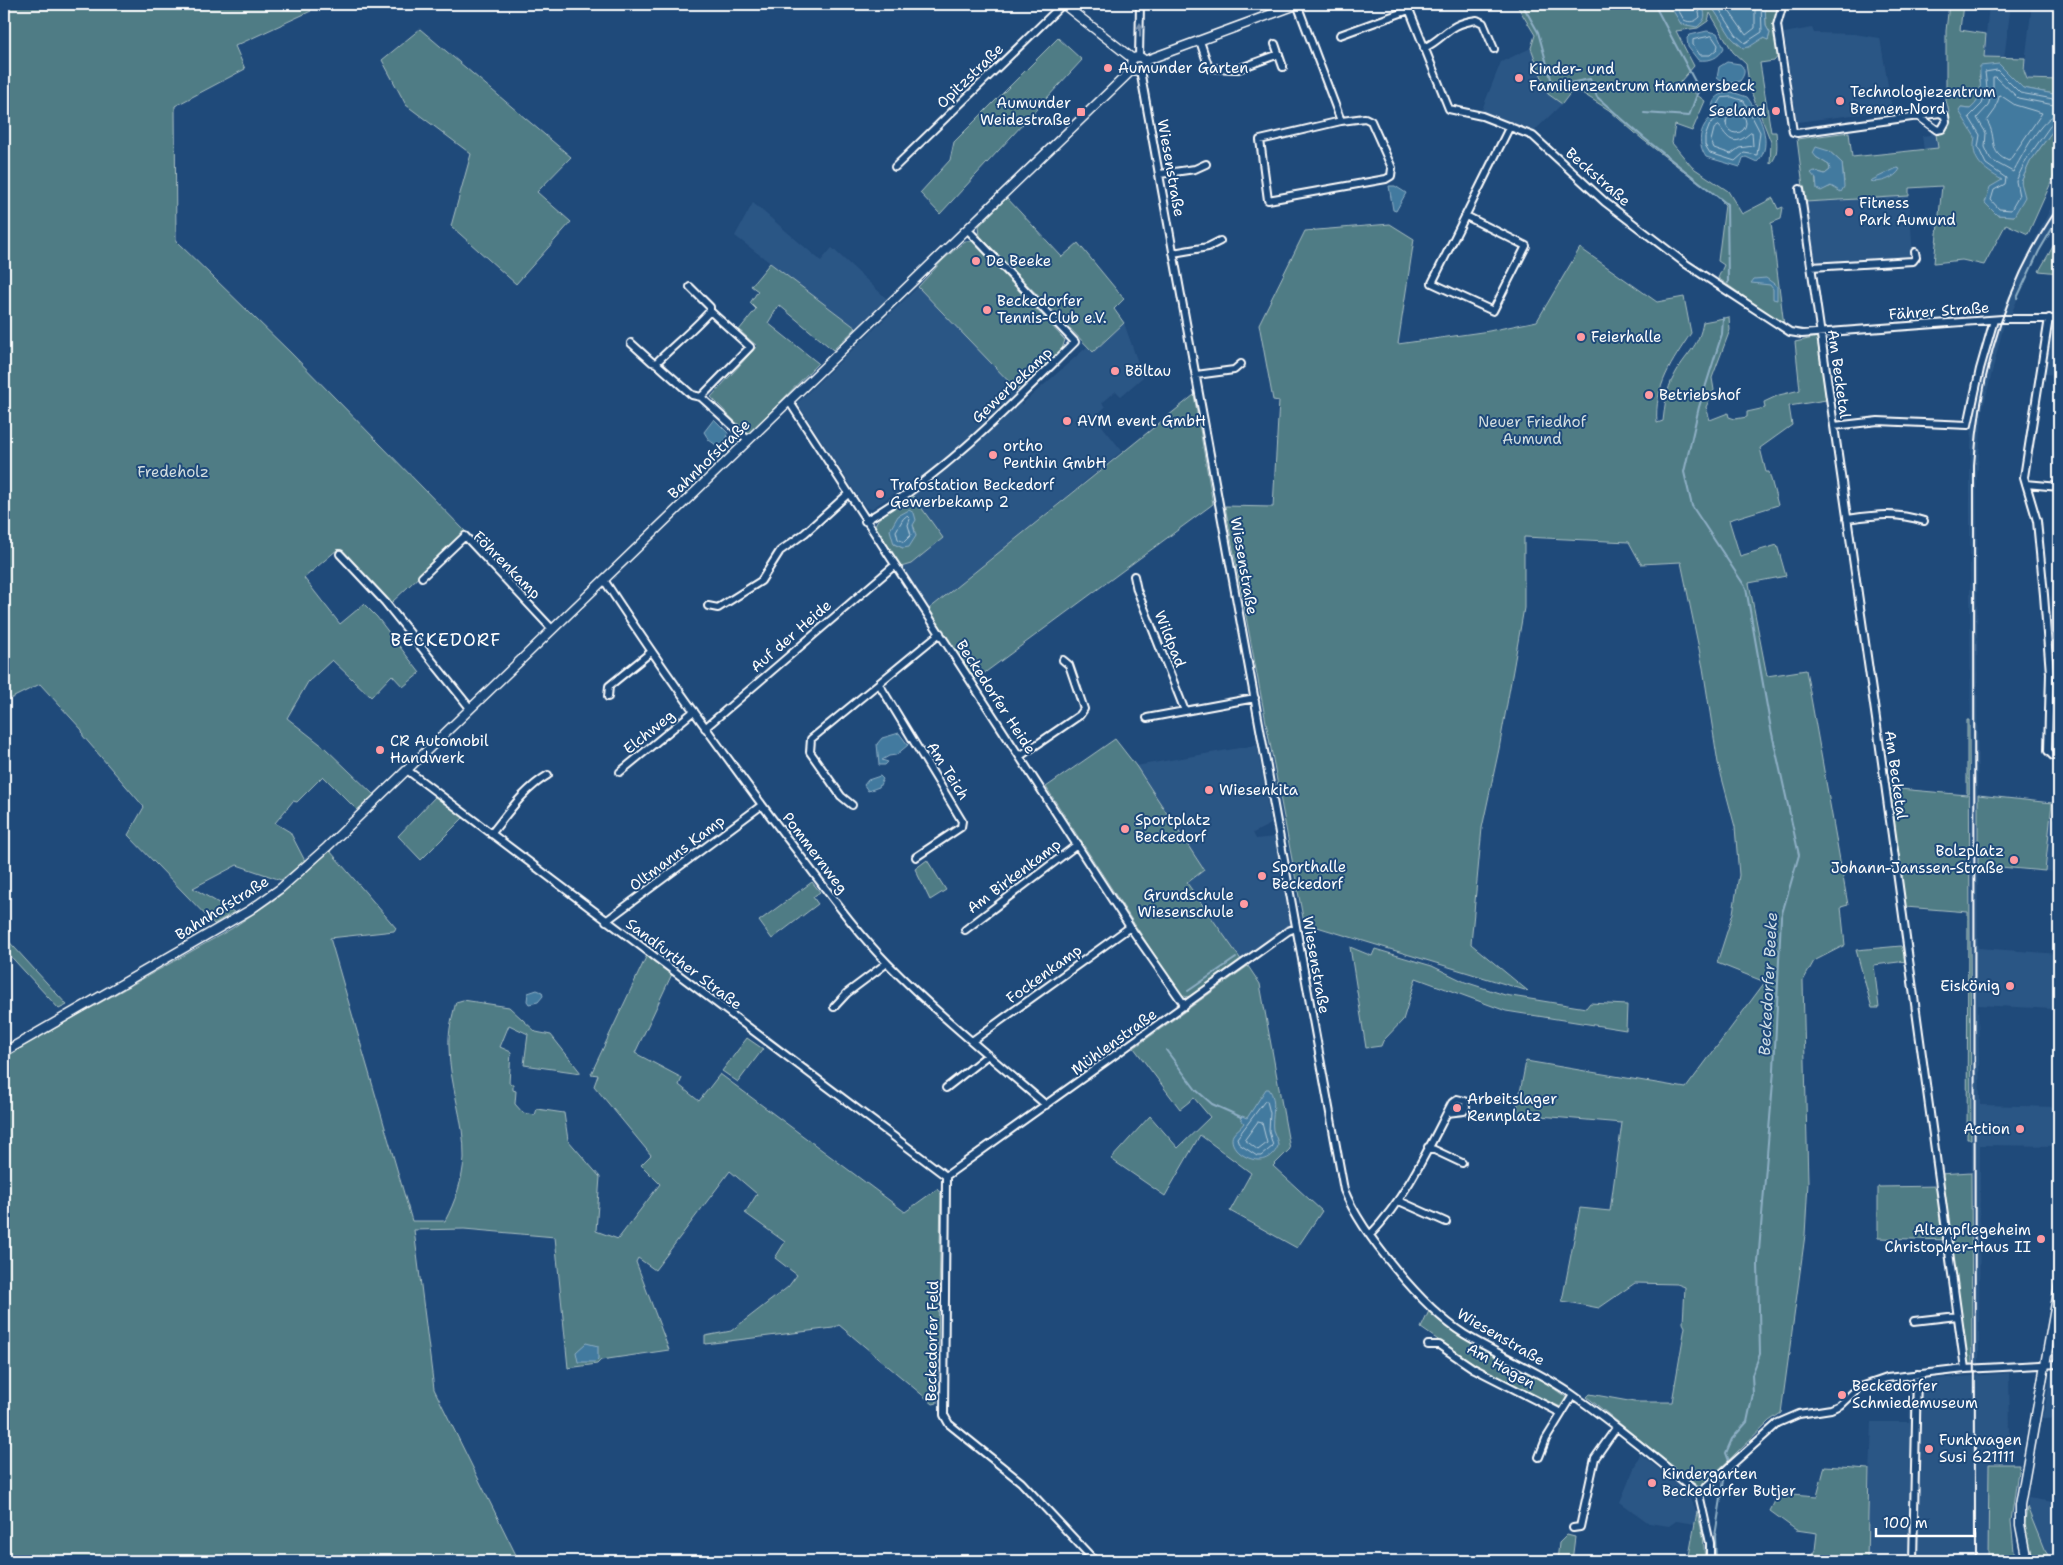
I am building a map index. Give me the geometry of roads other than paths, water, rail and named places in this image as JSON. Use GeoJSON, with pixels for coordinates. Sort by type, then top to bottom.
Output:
{"type":"FeatureCollection","features":[{"type":"Feature","properties":{"kind":"street"},"geometry":{"type":"LineString","coordinates":[[1063,4],[1139,59]]}},
{"type":"Feature","properties":{"kind":"street","name":"Opitzstraße"},"geometry":{"type":"LineString","coordinates":[[895,167],[1063,4]]}},
{"type":"Feature","properties":{"kind":"street"},"geometry":{"type":"LineString","coordinates":[[1139,59],[1140,4]]}},
{"type":"Feature","properties":{"kind":"street"},"geometry":{"type":"LineString","coordinates":[[1783,4],[1778,18],[1778,30],[1792,130],[1797,133],[1918,116]]}},
{"type":"Feature","properties":{"kind":"street"},"geometry":{"type":"LineString","coordinates":[[1137,69],[1131,64],[1139,59],[1200,41],[1294,5],[1341,121]]}},
{"type":"Feature","properties":{"kind":"street"},"geometry":{"type":"LineString","coordinates":[[1340,35],[1408,7]]}},
{"type":"Feature","properties":{"kind":"street","name":"Beckstraße"},"geometry":{"type":"LineString","coordinates":[[1408,7],[1449,109],[1510,126],[1533,136],[1605,202],[1703,276],[1790,332],[1820,332]]}},
{"type":"Feature","properties":{"kind":"street"},"geometry":{"type":"LineString","coordinates":[[1424,48],[1434,43],[1451,27],[1477,20],[1483,23],[1494,49]]}},
{"type":"Feature","properties":{"kind":"street"},"geometry":{"type":"LineString","coordinates":[[1200,41],[1209,68],[1238,69],[1279,54]]}},
{"type":"Feature","properties":{"kind":"street"},"geometry":{"type":"LineString","coordinates":[[1275,44],[1283,67]]}},
{"type":"Feature","properties":{"kind":"street","name":"Bahnhofstraße"},"geometry":{"type":"LineString","coordinates":[[4,1052],[266,900],[327,848],[968,229],[1137,69],[1144,66],[1139,59]]}},
{"type":"Feature","properties":{"kind":"street","name":"Wiesenstraße"},"geometry":{"type":"LineString","coordinates":[[1137,69],[1160,174],[1344,1190],[1352,1210],[1423,1300],[1463,1333],[1573,1395],[1698,1494]]}},
{"type":"Feature","properties":{"kind":"street"},"geometry":{"type":"LineString","coordinates":[[1365,118],[1371,121],[1392,168],[1391,176],[1386,179],[1268,200],[1260,140],[1341,121],[1365,118]]}},
{"type":"Feature","properties":{"kind":"street"},"geometry":{"type":"LineString","coordinates":[[1466,216],[1526,246],[1493,311],[1432,284],[1510,126]]}},
{"type":"Feature","properties":{"kind":"street"},"geometry":{"type":"LineString","coordinates":[[1160,174],[1195,169],[1206,164]]}},
{"type":"Feature","properties":{"kind":"street","name":"Am Becketal"},"geometry":{"type":"LineString","coordinates":[[1800,189],[1965,1369]]}},
{"type":"Feature","properties":{"kind":"street","name":"Gewerbekamp"},"geometry":{"type":"LineString","coordinates":[[865,520],[904,496],[968,444],[1075,342],[968,229]]}},
{"type":"Feature","properties":{"kind":"street"},"geometry":{"type":"LineString","coordinates":[[1173,253],[1208,247],[1220,241]]}},
{"type":"Feature","properties":{"kind":"street"},"geometry":{"type":"LineString","coordinates":[[1811,267],[1913,261],[1916,257],[1915,252]]}},
{"type":"Feature","properties":{"kind":"street"},"geometry":{"type":"LineString","coordinates":[[690,287],[710,307],[710,311],[750,347],[701,397]]}},
{"type":"Feature","properties":{"kind":"street"},"geometry":{"type":"LineString","coordinates":[[656,363],[682,338],[689,334],[710,311]]}},
{"type":"Feature","properties":{"kind":"street"},"geometry":{"type":"LineString","coordinates":[[2049,318],[2024,477],[2037,521],[2044,595],[2050,673],[2048,751],[2053,756],[2059,757]]}},
{"type":"Feature","properties":{"kind":"street","name":"Fährer Straße"},"geometry":{"type":"LineString","coordinates":[[1820,332],[1994,320],[2059,319]]}},
{"type":"Feature","properties":{"kind":"street"},"geometry":{"type":"LineString","coordinates":[[1834,426],[1878,421],[1968,424],[1980,369],[1994,320]]}},
{"type":"Feature","properties":{"kind":"street"},"geometry":{"type":"LineString","coordinates":[[631,343],[692,395],[701,397],[748,440]]}},
{"type":"Feature","properties":{"kind":"street"},"geometry":{"type":"LineString","coordinates":[[1196,375],[1234,370],[1241,364]]}},
{"type":"Feature","properties":{"kind":"street","name":"Beckedorfer Heide"},"geometry":{"type":"LineString","coordinates":[[789,401],[1078,844],[1130,927],[1186,1006]]}},
{"type":"Feature","properties":{"kind":"street"},"geometry":{"type":"LineString","coordinates":[[2026,484],[2059,487]]}},
{"type":"Feature","properties":{"kind":"street"},"geometry":{"type":"LineString","coordinates":[[708,606],[718,608],[761,581],[780,551],[805,533],[848,494]]}},
{"type":"Feature","properties":{"kind":"street"},"geometry":{"type":"LineString","coordinates":[[1847,519],[1897,515],[1924,521]]}},
{"type":"Feature","properties":{"kind":"street","name":"Föhrenkamp"},"geometry":{"type":"LineString","coordinates":[[422,577],[465,536],[552,629]]}},
{"type":"Feature","properties":{"kind":"street"},"geometry":{"type":"LineString","coordinates":[[340,554],[390,609],[470,708]]}},
{"type":"Feature","properties":{"kind":"street","name":"Auf der Heide"},"geometry":{"type":"LineString","coordinates":[[705,728],[895,565]]}},
{"type":"Feature","properties":{"kind":"street","name":"Wildpad"},"geometry":{"type":"LineString","coordinates":[[1134,576],[1137,590],[1185,711]]}},
{"type":"Feature","properties":{"kind":"street","name":"Pommernweg"},"geometry":{"type":"LineString","coordinates":[[604,580],[651,652],[705,728],[841,909],[887,963],[972,1041],[1046,1105]]}},
{"type":"Feature","properties":{"kind":"street"},"geometry":{"type":"LineString","coordinates":[[852,805],[840,796],[810,752],[809,744],[811,739],[940,633]]}},
{"type":"Feature","properties":{"kind":"street"},"geometry":{"type":"LineString","coordinates":[[608,697],[609,686],[651,652]]}},
{"type":"Feature","properties":{"kind":"street"},"geometry":{"type":"LineString","coordinates":[[1020,756],[1080,715],[1084,709],[1069,665],[1063,660]]}},
{"type":"Feature","properties":{"kind":"street","name":"Am Teich"},"geometry":{"type":"LineString","coordinates":[[879,684],[962,821],[961,827],[916,857]]}},
{"type":"Feature","properties":{"kind":"street"},"geometry":{"type":"LineString","coordinates":[[1147,718],[1255,698]]}},
{"type":"Feature","properties":{"kind":"street","name":"Elchweg"},"geometry":{"type":"LineString","coordinates":[[620,772],[694,711]]}},
{"type":"Feature","properties":{"kind":"street","name":"Sandfurther Straße"},"geometry":{"type":"LineString","coordinates":[[407,770],[946,1176]]}},
{"type":"Feature","properties":{"kind":"street"},"geometry":{"type":"LineString","coordinates":[[491,834],[521,797],[536,782],[548,775]]}},
{"type":"Feature","properties":{"kind":"street","name":"Oltmanns Kamp"},"geometry":{"type":"LineString","coordinates":[[606,920],[762,805]]}},
{"type":"Feature","properties":{"kind":"street","name":"Am Birkenkamp"},"geometry":{"type":"LineString","coordinates":[[965,930],[1078,844]]}},
{"type":"Feature","properties":{"kind":"street","name":"Fockenkamp"},"geometry":{"type":"LineString","coordinates":[[972,1041],[1130,927]]}},
{"type":"Feature","properties":{"kind":"street","name":"Mühlenstraße"},"geometry":{"type":"LineString","coordinates":[[946,1176],[1186,1006],[1288,931],[1296,928]]}},
{"type":"Feature","properties":{"kind":"street"},"geometry":{"type":"LineString","coordinates":[[834,1007],[847,993],[887,963]]}},
{"type":"Feature","properties":{"kind":"street"},"geometry":{"type":"LineString","coordinates":[[946,1088],[988,1055]]}},
{"type":"Feature","properties":{"kind":"street"},"geometry":{"type":"LineString","coordinates":[[1370,1235],[1387,1218],[1399,1201],[1447,1114]]}},
{"type":"Feature","properties":{"kind":"street"},"geometry":{"type":"LineString","coordinates":[[1428,1147],[1462,1162]]}},
{"type":"Feature","properties":{"kind":"street","name":"Beckedorfer Feld"},"geometry":{"type":"LineString","coordinates":[[946,1176],[944,1415],[949,1424],[1021,1482],[1095,1561]]}},
{"type":"Feature","properties":{"kind":"street"},"geometry":{"type":"LineString","coordinates":[[1399,1201],[1446,1222]]}},
{"type":"Feature","properties":{"kind":"street"},"geometry":{"type":"LineString","coordinates":[[2028,1561],[2020,1525],[2020,1505],[2059,1286]]}},
{"type":"Feature","properties":{"kind":"street"},"geometry":{"type":"LineString","coordinates":[[1914,1321],[1957,1316]]}},
{"type":"Feature","properties":{"kind":"street","name":"Am Hagen"},"geometry":{"type":"LineString","coordinates":[[1428,1345],[1439,1345],[1473,1368],[1561,1413]]}},
{"type":"Feature","properties":{"kind":"street"},"geometry":{"type":"LineString","coordinates":[[1710,1561],[1710,1543],[1698,1494],[1787,1418],[1836,1408],[1858,1388],[1869,1383],[1917,1374],[1965,1369],[2059,1364]]}},
{"type":"Feature","properties":{"kind":"street"},"geometry":{"type":"LineString","coordinates":[[1912,1561],[1917,1374]]}},
{"type":"Feature","properties":{"kind":"street"},"geometry":{"type":"LineString","coordinates":[[1539,1457],[1540,1450],[1573,1395]]}},
{"type":"Feature","properties":{"kind":"street"},"geometry":{"type":"LineString","coordinates":[[1573,1528],[1580,1527],[1595,1458],[1616,1428]]}},
{"type":"Feature","properties":{"kind":"water"},"geometry":{"type":"Polygon","coordinates":[[[1669,4],[1701,4],[1705,14],[1704,19],[1697,27],[1681,24],[1669,4]]]}},
{"type":"Feature","properties":{"kind":"water"},"geometry":{"type":"Polygon","coordinates":[[[1710,4],[1765,4],[1766,26],[1770,33],[1768,40],[1763,38],[1749,47],[1743,48],[1732,38],[1710,4]]]}},
{"type":"Feature","properties":{"kind":"water"},"geometry":{"type":"Polygon","coordinates":[[[1707,31],[1717,33],[1724,48],[1719,55],[1713,58],[1698,60],[1688,47],[1687,38],[1690,35],[1707,31]]]}},
{"type":"Feature","properties":{"kind":"water"},"geometry":{"type":"Polygon","coordinates":[[[1727,62],[1742,66],[1744,72],[1740,81],[1725,84],[1717,78],[1719,67],[1727,62]]]}},
{"type":"Feature","properties":{"kind":"water"},"geometry":{"type":"Polygon","coordinates":[[[1999,64],[2023,88],[2059,95],[2059,122],[2030,162],[2021,182],[2025,197],[2014,216],[1997,215],[1985,203],[1990,187],[2002,180],[1989,172],[1980,163],[1975,152],[1975,137],[1959,111],[1961,108],[1970,109],[1978,100],[1980,66],[1999,64]]]}},
{"type":"Feature","properties":{"kind":"water"},"geometry":{"type":"Polygon","coordinates":[[[1732,92],[1747,97],[1760,120],[1765,138],[1765,147],[1757,162],[1746,157],[1743,158],[1740,167],[1706,157],[1700,140],[1705,124],[1714,115],[1712,105],[1716,98],[1732,92]]]}},
{"type":"Feature","properties":{"kind":"water"},"geometry":{"type":"Polygon","coordinates":[[[1816,147],[1829,151],[1842,163],[1844,187],[1841,192],[1831,186],[1821,191],[1817,189],[1816,179],[1811,173],[1814,171],[1825,174],[1830,170],[1829,165],[1813,153],[1816,147]]]}},
{"type":"Feature","properties":{"kind":"water"},"geometry":{"type":"Polygon","coordinates":[[[1897,168],[1900,169],[1898,172],[1887,180],[1870,181],[1897,168]]]}},
{"type":"Feature","properties":{"kind":"water"},"geometry":{"type":"Polygon","coordinates":[[[1389,186],[1395,186],[1406,193],[1396,211],[1393,210],[1389,186]]]}},
{"type":"Feature","properties":{"kind":"water"},"geometry":{"type":"Polygon","coordinates":[[[1766,278],[1777,286],[1777,300],[1773,299],[1773,289],[1770,285],[1751,283],[1754,279],[1766,278]]]}},
{"type":"Feature","properties":{"kind":"water"},"geometry":{"type":"Polygon","coordinates":[[[714,419],[728,433],[726,443],[716,445],[709,440],[704,432],[714,419]]]}},
{"type":"Feature","properties":{"kind":"water"},"geometry":{"type":"Polygon","coordinates":[[[909,510],[914,513],[916,520],[913,525],[916,536],[909,547],[903,548],[894,544],[890,530],[898,516],[909,510]]]}},
{"type":"Feature","properties":{"kind":"water"},"geometry":{"type":"Polygon","coordinates":[[[899,733],[908,745],[896,755],[882,760],[888,762],[885,765],[879,765],[877,744],[882,738],[899,733]]]}},
{"type":"Feature","properties":{"kind":"water"},"geometry":{"type":"Polygon","coordinates":[[[880,776],[883,779],[879,787],[868,791],[864,785],[868,780],[880,776]]]}},
{"type":"Feature","properties":{"kind":"water"},"geometry":{"type":"Polygon","coordinates":[[[537,990],[542,992],[543,996],[538,1002],[529,1004],[527,1001],[528,993],[537,990]]]}},
{"type":"Feature","properties":{"kind":"water"},"geometry":{"type":"Polygon","coordinates":[[[1266,1089],[1269,1089],[1272,1094],[1274,1104],[1273,1130],[1278,1146],[1272,1155],[1265,1159],[1256,1160],[1248,1158],[1241,1153],[1235,1148],[1232,1141],[1233,1135],[1244,1123],[1240,1118],[1242,1116],[1247,1118],[1266,1089]]]}},
{"type":"Feature","properties":{"kind":"water"},"geometry":{"type":"Polygon","coordinates":[[[586,1343],[598,1346],[598,1359],[595,1362],[578,1362],[576,1352],[586,1343]]]}},
{"type":"Feature","properties":{"kind":"waterway","name":"Beckedorfer Beeke"},"geometry":{"type":"LineString","coordinates":[[1522,4],[1538,32],[1553,86],[1590,79],[1597,97],[1644,138],[1727,204],[1728,283]]}},
{"type":"Feature","properties":{"kind":"waterway"},"geometry":{"type":"LineString","coordinates":[[1644,113],[1689,116],[1699,89],[1654,4]]}},
{"type":"Feature","properties":{"kind":"waterway"},"geometry":{"type":"LineString","coordinates":[[2017,298],[2039,251],[2059,217]]}},
{"type":"Feature","properties":{"kind":"waterway","name":"Beckedorfer Beeke"},"geometry":{"type":"LineString","coordinates":[[1723,318],[1722,334],[1699,407],[1684,472],[1692,506],[1746,588],[1771,729],[1799,855],[1781,917],[1774,1070],[1758,1263],[1760,1354],[1752,1375],[1753,1394],[1747,1422],[1732,1439],[1726,1453],[1729,1461]]}},
{"type":"Feature","properties":{"kind":"waterway"},"geometry":{"type":"LineString","coordinates":[[1188,991],[1236,958]]}},
{"type":"Feature","properties":{"kind":"waterway"},"geometry":{"type":"LineString","coordinates":[[1166,1050],[1196,1090],[1212,1104],[1241,1117]]}},
{"type":"Feature","properties":{"kind":"waterway","name":"Beckedorfer Beeke"},"geometry":{"type":"LineString","coordinates":[[1716,1561],[1715,1536],[1724,1480],[1732,1471]]}},
{"type":"Feature","properties":{"kind":"railway"},"geometry":{"type":"LineString","coordinates":[[1975,1561],[1974,465],[1982,397],[1989,363],[1999,330],[2024,266],[2040,235],[2059,206]]}},
{"type":"Feature","properties":{"kind":"place","name":"Aumunder Garten"},"geometry":{"type":"Point","coordinates":[1108,68]}},
{"type":"Feature","properties":{"kind":"place","name":"Kinder- und Familienzentrum Hammersbeck"},"geometry":{"type":"Point","coordinates":[1519,78]}},
{"type":"Feature","properties":{"kind":"place","name":"Technologiezentrum Bremen-Nord"},"geometry":{"type":"Point","coordinates":[1840,101]}},
{"type":"Feature","properties":{"kind":"place","name":"Seeland"},"geometry":{"type":"Point","coordinates":[1776,111]}},
{"type":"Feature","properties":{"kind":"place","name":"Aumunder Weidestraße"},"geometry":{"type":"Point","coordinates":[1081,112]}},
{"type":"Feature","properties":{"kind":"place","name":"Fitness Park Aumund"},"geometry":{"type":"Point","coordinates":[1849,212]}},
{"type":"Feature","properties":{"kind":"place","name":"De Beeke"},"geometry":{"type":"Point","coordinates":[976,261]}},
{"type":"Feature","properties":{"kind":"place","name":"Beckedorfer Tennis-Club e.V."},"geometry":{"type":"Point","coordinates":[987,310]}},
{"type":"Feature","properties":{"kind":"place","name":"Feierhalle"},"geometry":{"type":"Point","coordinates":[1581,337]}},
{"type":"Feature","properties":{"kind":"place","name":"Böltau"},"geometry":{"type":"Point","coordinates":[1115,371]}},
{"type":"Feature","properties":{"kind":"place","name":"Betriebshof"},"geometry":{"type":"Point","coordinates":[1649,395]}},
{"type":"Feature","properties":{"kind":"place","name":"AVM event GmbH"},"geometry":{"type":"Point","coordinates":[1067,421]}},
{"type":"Feature","properties":{"kind":"place","name":"ortho Penthin GmbH"},"geometry":{"type":"Point","coordinates":[993,455]}},
{"type":"Feature","properties":{"kind":"place","name":"Trafostation Beckedorf Gewerbekamp 2"},"geometry":{"type":"Point","coordinates":[880,494]}},
{"type":"Feature","properties":{"kind":"place","name":"CR Automobil Handwerk"},"geometry":{"type":"Point","coordinates":[380,750]}},
{"type":"Feature","properties":{"kind":"place","name":"Wiesenkita"},"geometry":{"type":"Point","coordinates":[1209,790]}},
{"type":"Feature","properties":{"kind":"place","name":"Sportplatz Beckedorf"},"geometry":{"type":"Point","coordinates":[1125,829]}},
{"type":"Feature","properties":{"kind":"place","name":"Bolzplatz Johann-Janssen-Straße"},"geometry":{"type":"Point","coordinates":[2014,860]}},
{"type":"Feature","properties":{"kind":"place","name":"Sporthalle Beckedorf"},"geometry":{"type":"Point","coordinates":[1262,876]}},
{"type":"Feature","properties":{"kind":"place","name":"Grundschule Wiesenschule"},"geometry":{"type":"Point","coordinates":[1244,904]}},
{"type":"Feature","properties":{"kind":"place","name":"Eiskönig"},"geometry":{"type":"Point","coordinates":[2010,986]}},
{"type":"Feature","properties":{"kind":"place","name":"Arbeitslager Rennplatz"},"geometry":{"type":"Point","coordinates":[1457,1108]}},
{"type":"Feature","properties":{"kind":"place","name":"Action"},"geometry":{"type":"Point","coordinates":[2020,1129]}},
{"type":"Feature","properties":{"kind":"place","name":"Altenpflegeheim Christopher-Haus II"},"geometry":{"type":"Point","coordinates":[2041,1239]}},
{"type":"Feature","properties":{"kind":"place","name":"Beckedorfer Schmiedemuseum"},"geometry":{"type":"Point","coordinates":[1842,1395]}},
{"type":"Feature","properties":{"kind":"place","name":"Funkwagen Susi 621111"},"geometry":{"type":"Point","coordinates":[1929,1449]}},
{"type":"Feature","properties":{"kind":"place","name":"Kindergarten Beckedorfer Butjer"},"geometry":{"type":"Point","coordinates":[1652,1483]}},
{"type":"Feature","properties":{"kind":"district","name":"BECKEDORF"},"geometry":{"type":"Point","coordinates":[446,640]}},
{"type":"Feature","properties":{"kind":"park label","name":"Neuer Friedhof Aumund"},"geometry":{"type":"Point","coordinates":[1532,430]}},
{"type":"Feature","properties":{"kind":"park label","name":"Fredeholz"},"geometry":{"type":"Point","coordinates":[173,472]}}]}
